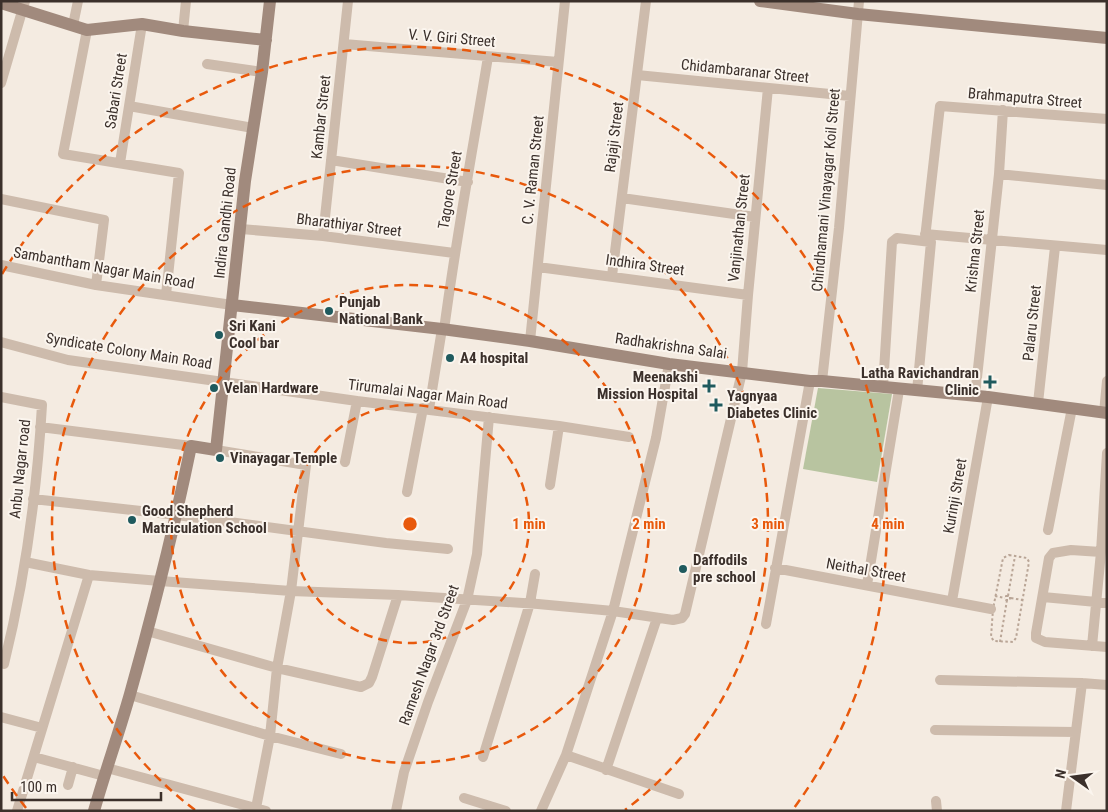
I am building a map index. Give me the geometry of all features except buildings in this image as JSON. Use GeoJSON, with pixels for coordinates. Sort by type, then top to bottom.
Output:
{"type":"FeatureCollection","features":[{"type":"Feature","properties":{"kind":"street"},"geometry":{"type":"LineString","coordinates":[[73,25],[78,1]]}},
{"type":"Feature","properties":{"kind":"street"},"geometry":{"type":"LineString","coordinates":[[183,31],[186,1]]}},
{"type":"Feature","properties":{"kind":"street","name":"Indira Gandhi Road"},"geometry":{"type":"LineString","coordinates":[[216,450],[245,181],[262,72],[270,1]]}},
{"type":"Feature","properties":{"kind":"street","name":"Kambar Street"},"geometry":{"type":"LineString","coordinates":[[323,236],[348,1]]}},
{"type":"Feature","properties":{"kind":"street","name":"C. V. Raman Street"},"geometry":{"type":"LineString","coordinates":[[530,341],[565,1]]}},
{"type":"Feature","properties":{"kind":"street","name":"Rajaji Street"},"geometry":{"type":"LineString","coordinates":[[612,276],[646,1]]}},
{"type":"Feature","properties":{"kind":"street"},"geometry":{"type":"LineString","coordinates":[[760,1],[859,8],[1107,38]]}},
{"type":"Feature","properties":{"kind":"street"},"geometry":{"type":"LineString","coordinates":[[1,3],[24,6],[87,30],[142,24],[183,31],[266,40]]}},
{"type":"Feature","properties":{"kind":"street"},"geometry":{"type":"LineString","coordinates":[[1,83],[24,6]]}},
{"type":"Feature","properties":{"kind":"street","name":"Chindhamani Vinayagar Koil Street"},"geometry":{"type":"LineString","coordinates":[[766,624],[775,568],[816,381],[839,228],[859,8]]}},
{"type":"Feature","properties":{"kind":"street","name":"Sabari Street"},"geometry":{"type":"LineString","coordinates":[[120,163],[142,24]]}},
{"type":"Feature","properties":{"kind":"street"},"geometry":{"type":"LineString","coordinates":[[87,30],[63,154],[179,173],[166,295]]}},
{"type":"Feature","properties":{"kind":"street","name":"V. V. Giri Street"},"geometry":{"type":"LineString","coordinates":[[344,44],[558,62]]}},
{"type":"Feature","properties":{"kind":"street","name":"Tagore Street"},"geometry":{"type":"LineString","coordinates":[[406,492],[443,330],[454,253],[468,182],[488,57]]}},
{"type":"Feature","properties":{"kind":"street"},"geometry":{"type":"LineString","coordinates":[[207,64],[262,72]]}},
{"type":"Feature","properties":{"kind":"street","name":"Chidambaranar Street"},"geometry":{"type":"LineString","coordinates":[[636,75],[850,96]]}},
{"type":"Feature","properties":{"kind":"street","name":"Vanjinathan Street"},"geometry":{"type":"LineString","coordinates":[[24,562],[89,575],[291,591],[530,603],[613,611],[677,620],[685,614],[742,372],[768,88]]}},
{"type":"Feature","properties":{"kind":"street"},"geometry":{"type":"LineString","coordinates":[[129,106],[252,128]]}},
{"type":"Feature","properties":{"kind":"street","name":"Brahmaputra Street"},"geometry":{"type":"LineString","coordinates":[[928,238],[940,106],[1107,119]]}},
{"type":"Feature","properties":{"kind":"street","name":"Krishna Street"},"geometry":{"type":"LineString","coordinates":[[975,396],[1004,110]]}},
{"type":"Feature","properties":{"kind":"street"},"geometry":{"type":"LineString","coordinates":[[331,160],[468,182]]}},
{"type":"Feature","properties":{"kind":"street"},"geometry":{"type":"LineString","coordinates":[[999,174],[1107,184]]}},
{"type":"Feature","properties":{"kind":"street"},"geometry":{"type":"LineString","coordinates":[[622,198],[755,217]]}},
{"type":"Feature","properties":{"kind":"street"},"geometry":{"type":"LineString","coordinates":[[1,199],[104,220],[96,285]]}},
{"type":"Feature","properties":{"kind":"street","name":"Bharathiyar Street"},"geometry":{"type":"LineString","coordinates":[[241,229],[323,236],[454,253]]}},
{"type":"Feature","properties":{"kind":"street"},"geometry":{"type":"LineString","coordinates":[[883,387],[892,243],[897,238],[991,240],[1107,250]]}},
{"type":"Feature","properties":{"kind":"street"},"geometry":{"type":"LineString","coordinates":[[917,391],[928,238]]}},
{"type":"Feature","properties":{"kind":"street","name":"Palaru Street"},"geometry":{"type":"LineString","coordinates":[[1038,403],[1055,247]]}},
{"type":"Feature","properties":{"kind":"street","name":"Sambantham Nagar Main Road"},"geometry":{"type":"LineString","coordinates":[[1,265],[96,285],[232,305]]}},
{"type":"Feature","properties":{"kind":"street","name":"Indhira Street"},"geometry":{"type":"LineString","coordinates":[[538,267],[748,295]]}},
{"type":"Feature","properties":{"kind":"street","name":"Radhakrishna Salai"},"geometry":{"type":"LineString","coordinates":[[232,305],[530,341],[669,364],[899,390],[988,397],[1105,413]]}},
{"type":"Feature","properties":{"kind":"street","name":"Syndicate Colony Main Road"},"geometry":{"type":"LineString","coordinates":[[1,342],[68,360],[223,382]]}},
{"type":"Feature","properties":{"kind":"street"},"geometry":{"type":"LineString","coordinates":[[541,811],[566,756],[613,611],[656,438],[669,364]]}},
{"type":"Feature","properties":{"kind":"street"},"geometry":{"type":"LineString","coordinates":[[1105,413],[1107,381]]}},
{"type":"Feature","properties":{"kind":"street","name":"Tirumalai Nagar Main Road"},"geometry":{"type":"LineString","coordinates":[[223,382],[629,436]]}},
{"type":"Feature","properties":{"kind":"street"},"geometry":{"type":"LineString","coordinates":[[867,585],[899,390]]}},
{"type":"Feature","properties":{"kind":"street","name":"Anbu Nagar road"},"geometry":{"type":"LineString","coordinates":[[1,397],[42,405],[33,499],[24,562],[15,620],[4,664]]}},
{"type":"Feature","properties":{"kind":"street","name":"Kurinji Street"},"geometry":{"type":"LineString","coordinates":[[952,601],[988,397]]}},
{"type":"Feature","properties":{"kind":"street"},"geometry":{"type":"LineString","coordinates":[[345,462],[357,401]]}},
{"type":"Feature","properties":{"kind":"street"},"geometry":{"type":"LineString","coordinates":[[1048,530],[1072,408]]}},
{"type":"Feature","properties":{"kind":"street","name":"Ramesh Nagar 3rd Street"},"geometry":{"type":"LineString","coordinates":[[396,811],[404,772],[428,702],[467,600],[477,554],[489,417]]}},
{"type":"Feature","properties":{"kind":"street"},"geometry":{"type":"LineString","coordinates":[[550,485],[559,426]]}},
{"type":"Feature","properties":{"kind":"street"},"geometry":{"type":"LineString","coordinates":[[34,756],[73,767],[106,772],[243,808],[261,810],[277,668],[291,591],[306,464],[191,446],[40,427]]}},
{"type":"Feature","properties":{"kind":"street"},"geometry":{"type":"LineString","coordinates":[[94,811],[130,695],[177,515],[191,446]]}},
{"type":"Feature","properties":{"kind":"street"},"geometry":{"type":"LineString","coordinates":[[1092,646],[1102,603],[1107,453]]}},
{"type":"Feature","properties":{"kind":"street"},"geometry":{"type":"LineString","coordinates":[[33,499],[448,549]]}},
{"type":"Feature","properties":{"kind":"street"},"geometry":{"type":"LineString","coordinates":[[1103,547],[1058,550],[1049,558],[1036,638],[1045,642],[1107,647]]}},
{"type":"Feature","properties":{"kind":"street","name":"Neithal Street"},"geometry":{"type":"LineString","coordinates":[[775,568],[991,608]]}},
{"type":"Feature","properties":{"kind":"street"},"geometry":{"type":"LineString","coordinates":[[483,757],[530,603],[535,574]]}},
{"type":"Feature","properties":{"kind":"street"},"geometry":{"type":"LineString","coordinates":[[17,811],[89,575]]}},
{"type":"Feature","properties":{"kind":"street"},"geometry":{"type":"LineString","coordinates":[[147,631],[277,668],[361,687],[365,686],[372,677],[398,595]]}},
{"type":"Feature","properties":{"kind":"street"},"geometry":{"type":"LineString","coordinates":[[1043,598],[1102,603]]}},
{"type":"Feature","properties":{"kind":"street"},"geometry":{"type":"LineString","coordinates":[[606,770],[657,618]]}},
{"type":"Feature","properties":{"kind":"street"},"geometry":{"type":"LineString","coordinates":[[940,680],[1107,685]]}},
{"type":"Feature","properties":{"kind":"street"},"geometry":{"type":"LineString","coordinates":[[1066,811],[1082,683]]}},
{"type":"Feature","properties":{"kind":"street"},"geometry":{"type":"LineString","coordinates":[[130,695],[270,736],[341,754]]}},
{"type":"Feature","properties":{"kind":"street"},"geometry":{"type":"LineString","coordinates":[[1,717],[42,728]]}},
{"type":"Feature","properties":{"kind":"street"},"geometry":{"type":"LineString","coordinates":[[935,730],[1076,732]]}},
{"type":"Feature","properties":{"kind":"street"},"geometry":{"type":"LineString","coordinates":[[566,756],[679,794]]}},
{"type":"Feature","properties":{"kind":"street"},"geometry":{"type":"LineString","coordinates":[[68,785],[73,767]]}},
{"type":"Feature","properties":{"kind":"street"},"geometry":{"type":"LineString","coordinates":[[464,798],[506,811]]}},
{"type":"Feature","properties":{"kind":"path"},"geometry":{"type":"LineString","coordinates":[[1003,556],[1015,556],[1027,558],[1029,562],[1016,640],[993,641],[991,637],[995,596],[1003,556]]}},
{"type":"Feature","properties":{"kind":"path"},"geometry":{"type":"LineString","coordinates":[[1000,642],[1015,556]]}},
{"type":"Feature","properties":{"kind":"path"},"geometry":{"type":"LineString","coordinates":[[995,596],[1022,600]]}},
{"type":"Feature","properties":{"kind":"green space"},"geometry":{"type":"Polygon","coordinates":[[[818,388],[892,394],[877,482],[803,469],[818,388]]]}},
{"type":"Feature","properties":{"kind":"place","name":"Punjab National Bank"},"geometry":{"type":"Point","coordinates":[329,311]}},
{"type":"Feature","properties":{"kind":"place","name":"Sri Kani Cool bar"},"geometry":{"type":"Point","coordinates":[219,335]}},
{"type":"Feature","properties":{"kind":"place","name":"A4 hospital"},"geometry":{"type":"Point","coordinates":[450,358]}},
{"type":"Feature","properties":{"kind":"place","name":"Latha Ravichandran Clinic"},"geometry":{"type":"Point","coordinates":[990,382]}},
{"type":"Feature","properties":{"kind":"place","name":"Meenakshi Mission Hospital"},"geometry":{"type":"Point","coordinates":[709,386]}},
{"type":"Feature","properties":{"kind":"place","name":"Velan Hardware"},"geometry":{"type":"Point","coordinates":[214,388]}},
{"type":"Feature","properties":{"kind":"place","name":"Yagnyaa Diabetes Clinic"},"geometry":{"type":"Point","coordinates":[716,405]}},
{"type":"Feature","properties":{"kind":"place","name":"Vinayagar Temple"},"geometry":{"type":"Point","coordinates":[220,458]}},
{"type":"Feature","properties":{"kind":"place","name":"Good Shepherd Matriculation School"},"geometry":{"type":"Point","coordinates":[132,520]}},
{"type":"Feature","properties":{"kind":"place","name":"Daffodils pre school"},"geometry":{"type":"Point","coordinates":[683,569]}}]}
